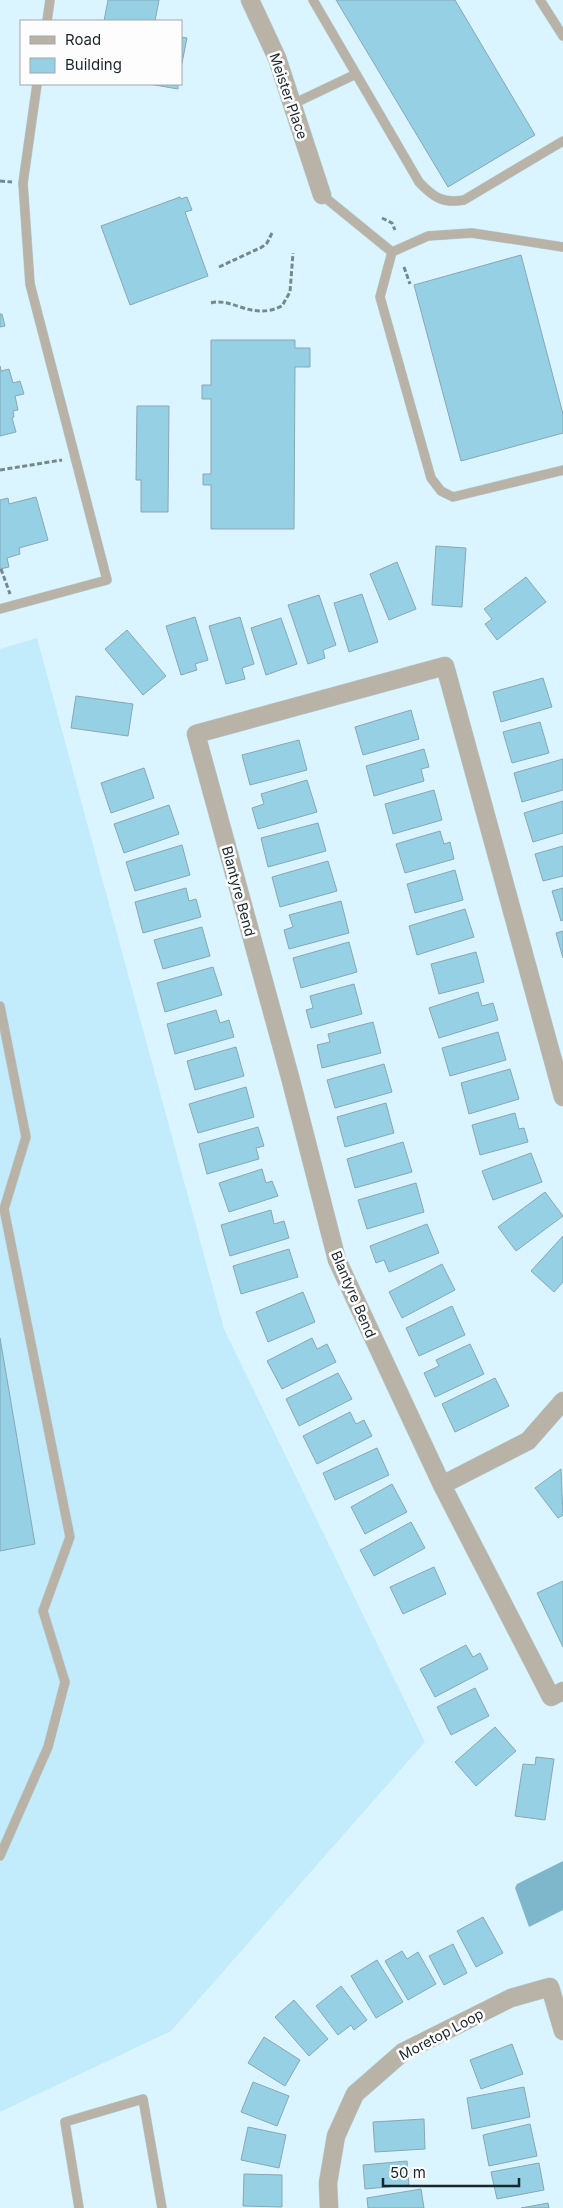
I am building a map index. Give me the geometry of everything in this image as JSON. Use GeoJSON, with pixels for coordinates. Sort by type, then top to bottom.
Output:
{"type":"FeatureCollection","features":[{"type":"Feature","properties":{"kind":"street","name":"Meister Place"},"geometry":{"type":"LineString","coordinates":[[250,0],[276,58],[293,104],[322,195]]}},
{"type":"Feature","properties":{"kind":"street","name":"Blantyre Bend"},"geometry":{"type":"LineString","coordinates":[[557,1694],[442,1485],[337,1260],[290,1077],[196,734],[445,666],[563,1097]]}},
{"type":"Feature","properties":{"kind":"street"},"geometry":{"type":"LineString","coordinates":[[442,1485],[528,1440],[563,1401]]}},
{"type":"Feature","properties":{"kind":"street","name":"Moretop Loop"},"geometry":{"type":"LineString","coordinates":[[329,2208],[328,2183],[336,2136],[355,2094],[403,2052],[512,1998],[550,1987],[563,2031]]}},
{"type":"Feature","properties":{"kind":"lane"},"geometry":{"type":"LineString","coordinates":[[47,20],[50,0]]}},
{"type":"Feature","properties":{"kind":"lane"},"geometry":{"type":"LineString","coordinates":[[313,0],[419,182],[432,196],[450,203],[464,200],[563,141]]}},
{"type":"Feature","properties":{"kind":"lane"},"geometry":{"type":"LineString","coordinates":[[540,0],[563,36]]}},
{"type":"Feature","properties":{"kind":"lane"},"geometry":{"type":"LineString","coordinates":[[293,104],[356,74]]}},
{"type":"Feature","properties":{"kind":"lane"},"geometry":{"type":"LineString","coordinates":[[0,609],[107,580],[30,284],[23,183],[38,85]]}},
{"type":"Feature","properties":{"kind":"lane"},"geometry":{"type":"LineString","coordinates":[[322,195],[392,252]]}},
{"type":"Feature","properties":{"kind":"lane"},"geometry":{"type":"LineString","coordinates":[[392,252],[428,236],[472,233],[563,247]]}},
{"type":"Feature","properties":{"kind":"lane"},"geometry":{"type":"LineString","coordinates":[[392,252],[380,297],[431,478],[441,491],[452,497],[563,470]]}},
{"type":"Feature","properties":{"kind":"lane"},"geometry":{"type":"LineString","coordinates":[[0,1006],[26,1137],[4,1209],[70,1537],[43,1611],[65,1682],[48,1747],[0,1856]]}},
{"type":"Feature","properties":{"kind":"lane"},"geometry":{"type":"LineString","coordinates":[[79,2208],[65,2122],[143,2099],[162,2208]]}},
{"type":"Feature","properties":{"kind":"path"},"geometry":{"type":"LineString","coordinates":[[382,218],[392,224],[394,230]]}},
{"type":"Feature","properties":{"kind":"path"},"geometry":{"type":"LineString","coordinates":[[219,267],[262,247],[268,242],[272,233]]}},
{"type":"Feature","properties":{"kind":"path"},"geometry":{"type":"LineString","coordinates":[[211,303],[218,301],[243,309],[266,311],[282,306],[290,292],[293,253]]}},
{"type":"Feature","properties":{"kind":"path"},"geometry":{"type":"LineString","coordinates":[[404,267],[410,284]]}},
{"type":"Feature","properties":{"kind":"path"},"geometry":{"type":"LineString","coordinates":[[0,470],[48,464],[75,456]]}},
{"type":"Feature","properties":{"kind":"path"},"geometry":{"type":"LineString","coordinates":[[1,569],[14,605]]}},
{"type":"Feature","properties":{"kind":"shaded area"},"geometry":{"type":"Polygon","coordinates":[[[37,638],[224,1329],[425,1742],[171,2031],[0,2112],[0,649],[37,638]]]}},
{"type":"Feature","properties":{"kind":"shaded area"},"geometry":{"type":"Polygon","coordinates":[[[563,1861],[563,1910],[529,1927],[515,1888],[517,1884],[563,1861]]]}},
{"type":"Feature","properties":{"kind":"building"},"geometry":{"type":"Polygon","coordinates":[[[108,0],[159,0],[155,20],[104,20],[108,0]]]}},
{"type":"Feature","properties":{"kind":"building"},"geometry":{"type":"Polygon","coordinates":[[[336,0],[455,0],[535,135],[448,187],[336,0]]]}},
{"type":"Feature","properties":{"kind":"building"},"geometry":{"type":"Polygon","coordinates":[[[182,37],[187,38],[182,63],[182,37]]]}},
{"type":"Feature","properties":{"kind":"building"},"geometry":{"type":"Polygon","coordinates":[[[155,85],[178,85],[178,89],[155,85]]]}},
{"type":"Feature","properties":{"kind":"building"},"geometry":{"type":"Polygon","coordinates":[[[180,197],[181,199],[187,197],[192,210],[185,212],[208,276],[130,305],[101,226],[180,197]]]}},
{"type":"Feature","properties":{"kind":"building"},"geometry":{"type":"Polygon","coordinates":[[[521,255],[563,414],[563,433],[461,461],[414,285],[521,255]]]}},
{"type":"Feature","properties":{"kind":"building"},"geometry":{"type":"Polygon","coordinates":[[[0,314],[2,314],[5,326],[0,327],[0,314]]]}},
{"type":"Feature","properties":{"kind":"building"},"geometry":{"type":"Polygon","coordinates":[[[211,340],[295,340],[295,348],[310,348],[310,367],[295,367],[294,529],[211,529],[211,485],[203,485],[203,474],[211,474],[211,399],[202,399],[202,385],[211,385],[211,340]]]}},
{"type":"Feature","properties":{"kind":"building"},"geometry":{"type":"Polygon","coordinates":[[[0,366],[1,371],[9,369],[13,383],[20,381],[24,394],[15,396],[18,410],[13,411],[14,417],[12,418],[16,432],[0,436],[0,366]]]}},
{"type":"Feature","properties":{"kind":"building"},"geometry":{"type":"Polygon","coordinates":[[[137,406],[169,406],[168,512],[141,512],[141,480],[136,480],[137,406]]]}},
{"type":"Feature","properties":{"kind":"building"},"geometry":{"type":"Polygon","coordinates":[[[36,497],[48,540],[19,548],[20,554],[7,558],[9,567],[0,569],[0,500],[8,498],[9,504],[36,497]]]}},
{"type":"Feature","properties":{"kind":"building"},"geometry":{"type":"Polygon","coordinates":[[[436,546],[466,548],[462,607],[432,605],[436,546]]]}},
{"type":"Feature","properties":{"kind":"building"},"geometry":{"type":"Polygon","coordinates":[[[397,562],[416,609],[389,620],[370,574],[397,562]]]}},
{"type":"Feature","properties":{"kind":"building"},"geometry":{"type":"Polygon","coordinates":[[[526,577],[546,602],[497,640],[485,624],[492,619],[484,609],[526,577]]]}},
{"type":"Feature","properties":{"kind":"building"},"geometry":{"type":"Polygon","coordinates":[[[362,594],[378,642],[349,652],[334,603],[362,594]]]}},
{"type":"Feature","properties":{"kind":"building"},"geometry":{"type":"Polygon","coordinates":[[[319,595],[336,645],[323,650],[325,658],[308,664],[288,605],[319,595]]]}},
{"type":"Feature","properties":{"kind":"building"},"geometry":{"type":"Polygon","coordinates":[[[195,617],[208,660],[195,664],[197,670],[181,675],[166,626],[195,617]]]}},
{"type":"Feature","properties":{"kind":"building"},"geometry":{"type":"Polygon","coordinates":[[[240,617],[254,664],[242,668],[245,679],[226,684],[209,626],[240,617]]]}},
{"type":"Feature","properties":{"kind":"building"},"geometry":{"type":"Polygon","coordinates":[[[281,618],[297,664],[266,675],[251,628],[281,618]]]}},
{"type":"Feature","properties":{"kind":"building"},"geometry":{"type":"Polygon","coordinates":[[[127,630],[166,676],[143,695],[105,649],[127,630]]]}},
{"type":"Feature","properties":{"kind":"building"},"geometry":{"type":"Polygon","coordinates":[[[543,678],[552,707],[501,722],[493,692],[543,678]]]}},
{"type":"Feature","properties":{"kind":"building"},"geometry":{"type":"Polygon","coordinates":[[[76,696],[133,704],[128,736],[71,728],[76,696]]]}},
{"type":"Feature","properties":{"kind":"building"},"geometry":{"type":"Polygon","coordinates":[[[411,710],[419,739],[363,755],[355,727],[411,710]]]}},
{"type":"Feature","properties":{"kind":"building"},"geometry":{"type":"Polygon","coordinates":[[[540,722],[549,753],[512,763],[503,732],[540,722]]]}},
{"type":"Feature","properties":{"kind":"building"},"geometry":{"type":"Polygon","coordinates":[[[299,740],[307,770],[250,785],[242,755],[299,740]]]}},
{"type":"Feature","properties":{"kind":"building"},"geometry":{"type":"Polygon","coordinates":[[[424,749],[429,767],[421,769],[424,781],[374,796],[366,766],[424,749]]]}},
{"type":"Feature","properties":{"kind":"building"},"geometry":{"type":"Polygon","coordinates":[[[563,759],[563,790],[522,802],[514,773],[563,759]]]}},
{"type":"Feature","properties":{"kind":"building"},"geometry":{"type":"Polygon","coordinates":[[[144,768],[154,798],[111,813],[101,783],[144,768]]]}},
{"type":"Feature","properties":{"kind":"building"},"geometry":{"type":"Polygon","coordinates":[[[307,780],[317,812],[258,829],[252,808],[264,804],[261,794],[307,780]]]}},
{"type":"Feature","properties":{"kind":"building"},"geometry":{"type":"Polygon","coordinates":[[[434,790],[442,820],[393,834],[385,804],[434,790]]]}},
{"type":"Feature","properties":{"kind":"building"},"geometry":{"type":"Polygon","coordinates":[[[563,801],[563,833],[533,842],[524,813],[563,801]]]}},
{"type":"Feature","properties":{"kind":"building"},"geometry":{"type":"Polygon","coordinates":[[[169,805],[179,834],[124,853],[114,824],[169,805]]]}},
{"type":"Feature","properties":{"kind":"building"},"geometry":{"type":"Polygon","coordinates":[[[318,823],[326,851],[268,867],[261,838],[318,823]]]}},
{"type":"Feature","properties":{"kind":"building"},"geometry":{"type":"Polygon","coordinates":[[[440,831],[444,844],[450,842],[454,859],[405,873],[396,844],[440,831]]]}},
{"type":"Feature","properties":{"kind":"building"},"geometry":{"type":"Polygon","coordinates":[[[182,845],[190,875],[135,891],[126,862],[182,845]]]}},
{"type":"Feature","properties":{"kind":"building"},"geometry":{"type":"Polygon","coordinates":[[[563,846],[563,876],[543,881],[535,854],[563,846]]]}},
{"type":"Feature","properties":{"kind":"building"},"geometry":{"type":"Polygon","coordinates":[[[328,861],[337,891],[280,907],[272,877],[328,861]]]}},
{"type":"Feature","properties":{"kind":"building"},"geometry":{"type":"Polygon","coordinates":[[[455,870],[463,900],[415,913],[407,884],[455,870]]]}},
{"type":"Feature","properties":{"kind":"building"},"geometry":{"type":"Polygon","coordinates":[[[186,888],[189,901],[196,899],[201,917],[143,933],[135,902],[186,888]]]}},
{"type":"Feature","properties":{"kind":"building"},"geometry":{"type":"Polygon","coordinates":[[[563,888],[563,920],[561,921],[552,891],[563,888]]]}},
{"type":"Feature","properties":{"kind":"building"},"geometry":{"type":"Polygon","coordinates":[[[341,901],[349,933],[289,949],[284,930],[293,927],[289,915],[341,901]]]}},
{"type":"Feature","properties":{"kind":"building"},"geometry":{"type":"Polygon","coordinates":[[[465,909],[474,937],[417,955],[409,926],[465,909]]]}},
{"type":"Feature","properties":{"kind":"building"},"geometry":{"type":"Polygon","coordinates":[[[202,927],[210,956],[163,969],[154,940],[202,927]]]}},
{"type":"Feature","properties":{"kind":"building"},"geometry":{"type":"Polygon","coordinates":[[[563,931],[563,958],[556,933],[563,931]]]}},
{"type":"Feature","properties":{"kind":"building"},"geometry":{"type":"Polygon","coordinates":[[[349,942],[357,972],[301,988],[293,958],[349,942]]]}},
{"type":"Feature","properties":{"kind":"building"},"geometry":{"type":"Polygon","coordinates":[[[476,952],[484,982],[439,994],[431,964],[476,952]]]}},
{"type":"Feature","properties":{"kind":"building"},"geometry":{"type":"Polygon","coordinates":[[[213,967],[222,995],[165,1012],[157,983],[213,967]]]}},
{"type":"Feature","properties":{"kind":"building"},"geometry":{"type":"Polygon","coordinates":[[[354,984],[362,1014],[311,1028],[306,1010],[313,1008],[310,996],[354,984]]]}},
{"type":"Feature","properties":{"kind":"building"},"geometry":{"type":"Polygon","coordinates":[[[478,992],[482,1006],[493,1003],[498,1020],[439,1038],[429,1008],[478,992]]]}},
{"type":"Feature","properties":{"kind":"building"},"geometry":{"type":"Polygon","coordinates":[[[216,1010],[220,1023],[229,1020],[234,1037],[175,1054],[167,1024],[216,1010]]]}},
{"type":"Feature","properties":{"kind":"building"},"geometry":{"type":"Polygon","coordinates":[[[373,1022],[381,1053],[322,1068],[317,1045],[330,1042],[328,1034],[373,1022]]]}},
{"type":"Feature","properties":{"kind":"building"},"geometry":{"type":"Polygon","coordinates":[[[498,1032],[506,1060],[450,1076],[442,1048],[498,1032]]]}},
{"type":"Feature","properties":{"kind":"building"},"geometry":{"type":"Polygon","coordinates":[[[236,1047],[244,1076],[195,1090],[187,1061],[236,1047]]]}},
{"type":"Feature","properties":{"kind":"building"},"geometry":{"type":"Polygon","coordinates":[[[384,1064],[392,1092],[335,1108],[327,1080],[384,1064]]]}},
{"type":"Feature","properties":{"kind":"building"},"geometry":{"type":"Polygon","coordinates":[[[510,1069],[519,1099],[469,1114],[461,1083],[510,1069]]]}},
{"type":"Feature","properties":{"kind":"building"},"geometry":{"type":"Polygon","coordinates":[[[246,1087],[254,1117],[198,1133],[189,1104],[246,1087]]]}},
{"type":"Feature","properties":{"kind":"building"},"geometry":{"type":"Polygon","coordinates":[[[386,1103],[394,1133],[345,1147],[337,1117],[386,1103]]]}},
{"type":"Feature","properties":{"kind":"building"},"geometry":{"type":"Polygon","coordinates":[[[515,1113],[519,1129],[524,1128],[528,1142],[480,1155],[472,1125],[515,1113]]]}},
{"type":"Feature","properties":{"kind":"building"},"geometry":{"type":"Polygon","coordinates":[[[258,1127],[264,1146],[256,1148],[259,1159],[207,1174],[199,1144],[258,1127]]]}},
{"type":"Feature","properties":{"kind":"building"},"geometry":{"type":"Polygon","coordinates":[[[403,1142],[412,1172],[355,1188],[347,1159],[403,1142]]]}},
{"type":"Feature","properties":{"kind":"building"},"geometry":{"type":"Polygon","coordinates":[[[531,1153],[542,1182],[493,1200],[482,1171],[531,1153]]]}},
{"type":"Feature","properties":{"kind":"building"},"geometry":{"type":"Polygon","coordinates":[[[262,1169],[266,1183],[272,1181],[278,1196],[229,1212],[219,1183],[262,1169]]]}},
{"type":"Feature","properties":{"kind":"building"},"geometry":{"type":"Polygon","coordinates":[[[416,1183],[424,1212],[367,1229],[358,1200],[416,1183]]]}},
{"type":"Feature","properties":{"kind":"building"},"geometry":{"type":"Polygon","coordinates":[[[545,1192],[563,1216],[516,1251],[498,1227],[545,1192]]]}},
{"type":"Feature","properties":{"kind":"building"},"geometry":{"type":"Polygon","coordinates":[[[271,1210],[274,1224],[284,1221],[289,1238],[230,1256],[221,1225],[271,1210]]]}},
{"type":"Feature","properties":{"kind":"building"},"geometry":{"type":"Polygon","coordinates":[[[427,1224],[439,1253],[389,1272],[384,1260],[376,1263],[370,1246],[427,1224]]]}},
{"type":"Feature","properties":{"kind":"building"},"geometry":{"type":"Polygon","coordinates":[[[563,1236],[563,1282],[554,1292],[531,1271],[563,1236]]]}},
{"type":"Feature","properties":{"kind":"building"},"geometry":{"type":"Polygon","coordinates":[[[289,1249],[298,1277],[241,1294],[233,1266],[289,1249]]]}},
{"type":"Feature","properties":{"kind":"building"},"geometry":{"type":"Polygon","coordinates":[[[442,1264],[455,1290],[402,1318],[389,1292],[442,1264]]]}},
{"type":"Feature","properties":{"kind":"building"},"geometry":{"type":"Polygon","coordinates":[[[303,1292],[315,1322],[268,1342],[256,1312],[303,1292]]]}},
{"type":"Feature","properties":{"kind":"building"},"geometry":{"type":"Polygon","coordinates":[[[452,1306],[465,1335],[419,1356],[406,1328],[452,1306]]]}},
{"type":"Feature","properties":{"kind":"building"},"geometry":{"type":"Polygon","coordinates":[[[0,1338],[35,1544],[0,1551],[0,1338]]]}},
{"type":"Feature","properties":{"kind":"building"},"geometry":{"type":"Polygon","coordinates":[[[312,1338],[317,1349],[327,1344],[336,1362],[282,1389],[267,1361],[312,1338]]]}},
{"type":"Feature","properties":{"kind":"building"},"geometry":{"type":"Polygon","coordinates":[[[470,1344],[484,1374],[435,1397],[424,1373],[439,1366],[436,1360],[470,1344]]]}},
{"type":"Feature","properties":{"kind":"building"},"geometry":{"type":"Polygon","coordinates":[[[338,1373],[352,1399],[299,1426],[286,1399],[338,1373]]]}},
{"type":"Feature","properties":{"kind":"building"},"geometry":{"type":"Polygon","coordinates":[[[495,1378],[509,1406],[455,1432],[442,1404],[495,1378]]]}},
{"type":"Feature","properties":{"kind":"building"},"geometry":{"type":"Polygon","coordinates":[[[350,1412],[356,1424],[364,1420],[372,1436],[317,1464],[303,1436],[350,1412]]]}},
{"type":"Feature","properties":{"kind":"building"},"geometry":{"type":"Polygon","coordinates":[[[377,1448],[389,1475],[335,1500],[323,1473],[377,1448]]]}},
{"type":"Feature","properties":{"kind":"building"},"geometry":{"type":"Polygon","coordinates":[[[561,1469],[563,1515],[558,1518],[535,1488],[561,1469]]]}},
{"type":"Feature","properties":{"kind":"building"},"geometry":{"type":"Polygon","coordinates":[[[392,1484],[407,1512],[365,1534],[351,1507],[392,1484]]]}},
{"type":"Feature","properties":{"kind":"building"},"geometry":{"type":"Polygon","coordinates":[[[411,1522],[425,1548],[374,1576],[360,1550],[411,1522]]]}},
{"type":"Feature","properties":{"kind":"building"},"geometry":{"type":"Polygon","coordinates":[[[434,1567],[446,1594],[403,1614],[390,1587],[434,1567]]]}},
{"type":"Feature","properties":{"kind":"building"},"geometry":{"type":"Polygon","coordinates":[[[563,1581],[563,1647],[537,1593],[563,1581]]]}},
{"type":"Feature","properties":{"kind":"building"},"geometry":{"type":"Polygon","coordinates":[[[466,1645],[473,1657],[480,1653],[488,1669],[435,1697],[420,1669],[466,1645]]]}},
{"type":"Feature","properties":{"kind":"building"},"geometry":{"type":"Polygon","coordinates":[[[475,1688],[489,1716],[451,1735],[437,1707],[475,1688]]]}},
{"type":"Feature","properties":{"kind":"building"},"geometry":{"type":"Polygon","coordinates":[[[495,1727],[516,1751],[476,1786],[455,1762],[495,1727]]]}},
{"type":"Feature","properties":{"kind":"building"},"geometry":{"type":"Polygon","coordinates":[[[536,1757],[554,1759],[545,1820],[515,1816],[523,1764],[535,1765],[536,1757]]]}},
{"type":"Feature","properties":{"kind":"building"},"geometry":{"type":"Polygon","coordinates":[[[483,1917],[503,1953],[476,1967],[457,1931],[483,1917]]]}},
{"type":"Feature","properties":{"kind":"building"},"geometry":{"type":"Polygon","coordinates":[[[453,1944],[467,1973],[444,1985],[429,1956],[453,1944]]]}},
{"type":"Feature","properties":{"kind":"building"},"geometry":{"type":"Polygon","coordinates":[[[402,1951],[407,1959],[418,1952],[436,1984],[408,2000],[385,1961],[402,1951]]]}},
{"type":"Feature","properties":{"kind":"building"},"geometry":{"type":"Polygon","coordinates":[[[377,1960],[403,2002],[376,2018],[351,1976],[377,1960]]]}},
{"type":"Feature","properties":{"kind":"building"},"geometry":{"type":"Polygon","coordinates":[[[341,1986],[367,2020],[354,2030],[351,2025],[338,2035],[316,2006],[341,1986]]]}},
{"type":"Feature","properties":{"kind":"building"},"geometry":{"type":"Polygon","coordinates":[[[294,2000],[328,2039],[309,2056],[275,2017],[294,2000]]]}},
{"type":"Feature","properties":{"kind":"building"},"geometry":{"type":"Polygon","coordinates":[[[264,2037],[300,2060],[285,2086],[248,2063],[264,2037]]]}},
{"type":"Feature","properties":{"kind":"building"},"geometry":{"type":"Polygon","coordinates":[[[512,2044],[523,2074],[481,2089],[470,2060],[512,2044]]]}},
{"type":"Feature","properties":{"kind":"building"},"geometry":{"type":"Polygon","coordinates":[[[253,2082],[289,2096],[277,2126],[241,2112],[253,2082]]]}},
{"type":"Feature","properties":{"kind":"building"},"geometry":{"type":"Polygon","coordinates":[[[524,2087],[530,2117],[472,2129],[467,2098],[524,2087]]]}},
{"type":"Feature","properties":{"kind":"building"},"geometry":{"type":"Polygon","coordinates":[[[424,2119],[425,2149],[375,2152],[373,2122],[424,2119]]]}},
{"type":"Feature","properties":{"kind":"building"},"geometry":{"type":"Polygon","coordinates":[[[530,2124],[537,2156],[489,2166],[483,2135],[530,2124]]]}},
{"type":"Feature","properties":{"kind":"building"},"geometry":{"type":"Polygon","coordinates":[[[248,2127],[286,2135],[279,2168],[241,2160],[248,2127]]]}},
{"type":"Feature","properties":{"kind":"building"},"geometry":{"type":"Polygon","coordinates":[[[407,2161],[409,2185],[365,2189],[363,2165],[407,2161]]]}},
{"type":"Feature","properties":{"kind":"building"},"geometry":{"type":"Polygon","coordinates":[[[539,2163],[544,2190],[497,2199],[491,2172],[539,2163]]]}},
{"type":"Feature","properties":{"kind":"building"},"geometry":{"type":"Polygon","coordinates":[[[244,2174],[282,2175],[282,2207],[243,2206],[244,2174]]]}},
{"type":"Feature","properties":{"kind":"building"},"geometry":{"type":"Polygon","coordinates":[[[421,2189],[424,2208],[368,2208],[367,2198],[421,2189]]]}},
{"type":"Feature","properties":{"kind":"building"},"geometry":{"type":"Polygon","coordinates":[[[548,2203],[549,2208],[521,2208],[548,2203]]]}}]}
